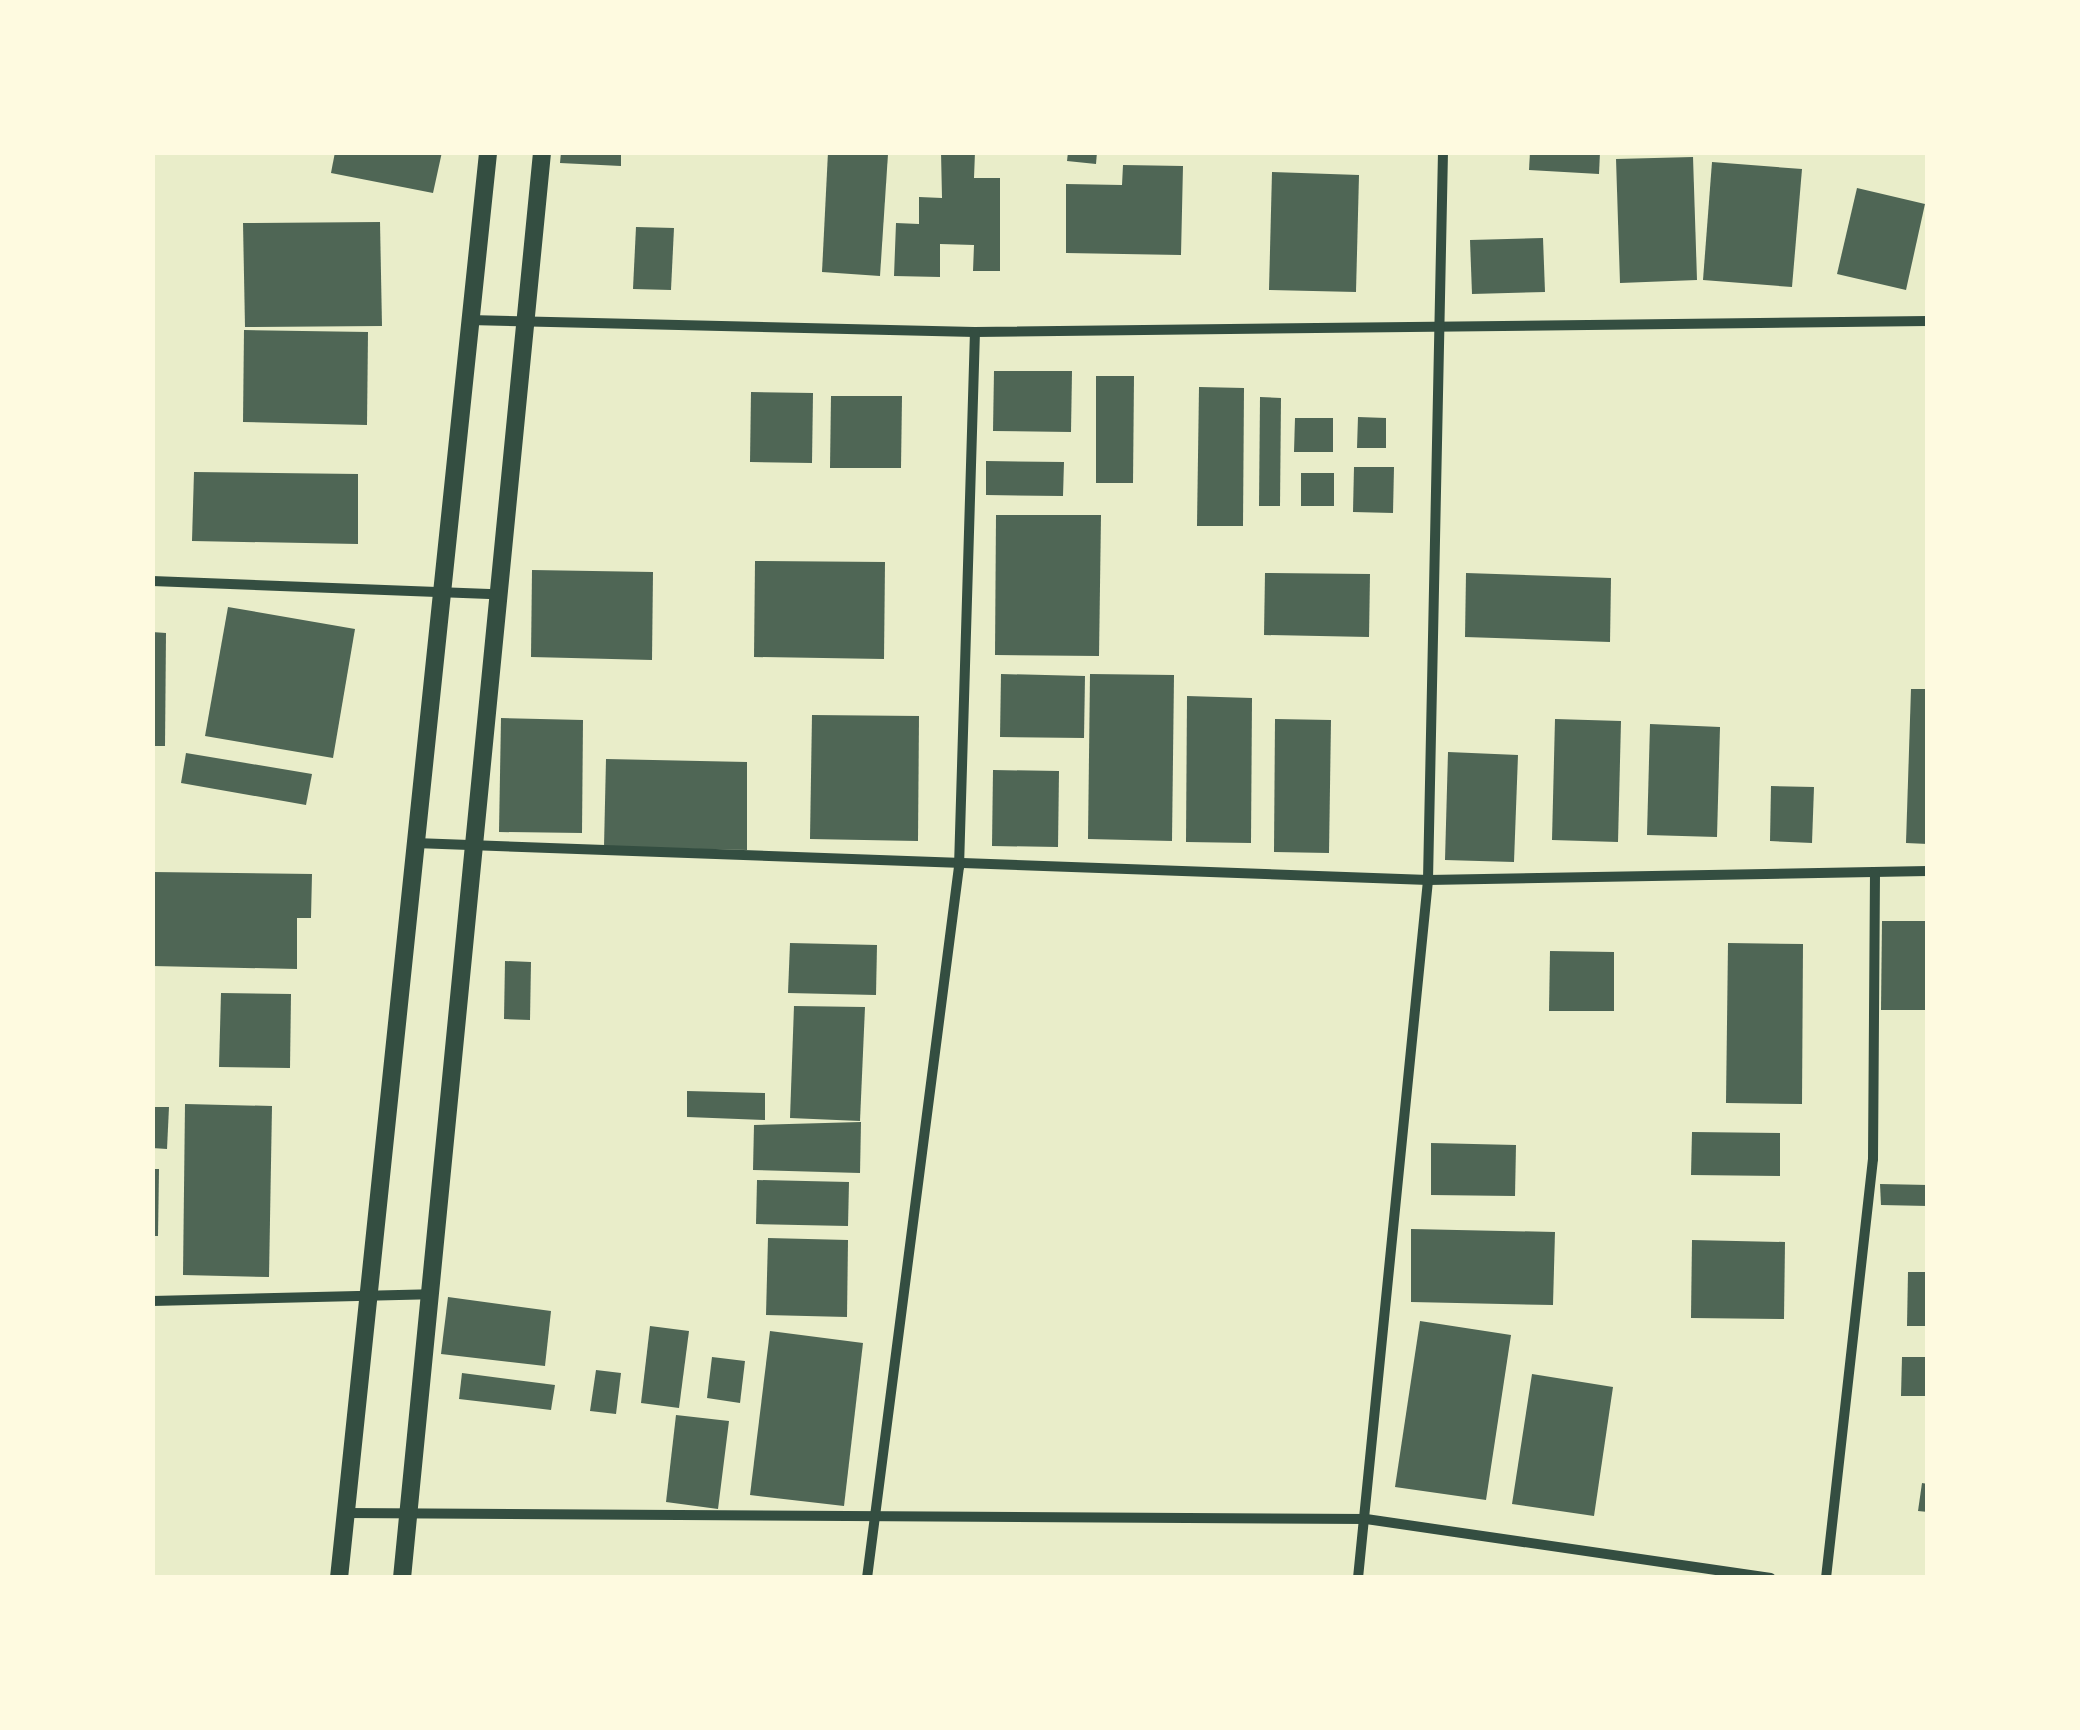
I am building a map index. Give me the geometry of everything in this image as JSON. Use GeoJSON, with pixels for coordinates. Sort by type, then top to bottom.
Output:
{"type":"FeatureCollection","features":[{"type":"Feature","properties":{"kind":"street"},"geometry":{"type":"LineString","coordinates":[[339,1578],[488,152]]}},
{"type":"Feature","properties":{"kind":"street"},"geometry":{"type":"LineString","coordinates":[[402,1578],[522,321],[542,152]]}},
{"type":"Feature","properties":{"kind":"street"},"geometry":{"type":"LineString","coordinates":[[1358,1578],[1428,880],[1444,152]]}},
{"type":"Feature","properties":{"kind":"street"},"geometry":{"type":"LineString","coordinates":[[468,320],[975,332],[1928,321]]}},
{"type":"Feature","properties":{"kind":"street"},"geometry":{"type":"LineString","coordinates":[[867,1578],[959,867],[975,332]]}},
{"type":"Feature","properties":{"kind":"street"},"geometry":{"type":"LineString","coordinates":[[152,581],[496,594]]}},
{"type":"Feature","properties":{"kind":"street"},"geometry":{"type":"LineString","coordinates":[[415,844],[959,867],[1428,880],[1928,871]]}},
{"type":"Feature","properties":{"kind":"street"},"geometry":{"type":"LineString","coordinates":[[1826,1578],[1873,1159],[1875,872]]}},
{"type":"Feature","properties":{"kind":"street"},"geometry":{"type":"LineString","coordinates":[[152,1301],[430,1294]]}},
{"type":"Feature","properties":{"kind":"street"},"geometry":{"type":"LineString","coordinates":[[346,1514],[1366,1519],[1772,1578]]}},
{"type":"Feature","properties":{"kind":"building"},"geometry":{"type":"Polygon","coordinates":[[[335,152],[442,152],[433,193],[331,173],[335,152]]]}},
{"type":"Feature","properties":{"kind":"building"},"geometry":{"type":"Polygon","coordinates":[[[561,152],[621,152],[621,166],[560,163],[561,152]]]}},
{"type":"Feature","properties":{"kind":"building"},"geometry":{"type":"Polygon","coordinates":[[[828,152],[888,154],[880,276],[822,272],[828,152]]]}},
{"type":"Feature","properties":{"kind":"building"},"geometry":{"type":"Polygon","coordinates":[[[941,152],[975,152],[974,178],[1000,178],[1000,271],[973,271],[974,245],[940,244],[940,277],[894,276],[896,223],[919,224],[919,197],[942,198],[941,152]]]}},
{"type":"Feature","properties":{"kind":"building"},"geometry":{"type":"Polygon","coordinates":[[[1068,152],[1097,152],[1096,164],[1067,161],[1068,152]]]}},
{"type":"Feature","properties":{"kind":"building"},"geometry":{"type":"Polygon","coordinates":[[[1530,152],[1600,152],[1599,174],[1529,170],[1530,152]]]}},
{"type":"Feature","properties":{"kind":"building"},"geometry":{"type":"Polygon","coordinates":[[[1693,157],[1697,280],[1620,283],[1616,159],[1693,157]]]}},
{"type":"Feature","properties":{"kind":"building"},"geometry":{"type":"Polygon","coordinates":[[[1712,162],[1802,169],[1792,287],[1703,280],[1712,162]]]}},
{"type":"Feature","properties":{"kind":"building"},"geometry":{"type":"Polygon","coordinates":[[[1123,165],[1183,166],[1181,255],[1066,253],[1066,184],[1122,185],[1123,165]]]}},
{"type":"Feature","properties":{"kind":"building"},"geometry":{"type":"Polygon","coordinates":[[[1272,172],[1359,175],[1356,292],[1269,290],[1272,172]]]}},
{"type":"Feature","properties":{"kind":"building"},"geometry":{"type":"Polygon","coordinates":[[[1857,188],[1925,204],[1906,290],[1837,274],[1857,188]]]}},
{"type":"Feature","properties":{"kind":"building"},"geometry":{"type":"Polygon","coordinates":[[[380,222],[382,326],[245,327],[243,223],[380,222]]]}},
{"type":"Feature","properties":{"kind":"building"},"geometry":{"type":"Polygon","coordinates":[[[636,227],[674,228],[671,290],[633,289],[636,227]]]}},
{"type":"Feature","properties":{"kind":"building"},"geometry":{"type":"Polygon","coordinates":[[[1543,238],[1545,292],[1472,294],[1470,240],[1543,238]]]}},
{"type":"Feature","properties":{"kind":"building"},"geometry":{"type":"Polygon","coordinates":[[[244,330],[368,332],[367,425],[243,422],[244,330]]]}},
{"type":"Feature","properties":{"kind":"building"},"geometry":{"type":"Polygon","coordinates":[[[994,371],[1072,371],[1071,432],[993,431],[994,371]]]}},
{"type":"Feature","properties":{"kind":"building"},"geometry":{"type":"Polygon","coordinates":[[[1096,376],[1134,376],[1133,483],[1096,483],[1096,376]]]}},
{"type":"Feature","properties":{"kind":"building"},"geometry":{"type":"Polygon","coordinates":[[[1199,387],[1244,388],[1243,526],[1197,526],[1199,387]]]}},
{"type":"Feature","properties":{"kind":"building"},"geometry":{"type":"Polygon","coordinates":[[[751,392],[813,393],[812,463],[750,462],[751,392]]]}},
{"type":"Feature","properties":{"kind":"building"},"geometry":{"type":"Polygon","coordinates":[[[831,396],[902,396],[901,468],[830,468],[831,396]]]}},
{"type":"Feature","properties":{"kind":"building"},"geometry":{"type":"Polygon","coordinates":[[[1260,397],[1281,398],[1280,506],[1259,506],[1260,397]]]}},
{"type":"Feature","properties":{"kind":"building"},"geometry":{"type":"Polygon","coordinates":[[[1358,417],[1386,418],[1386,448],[1357,448],[1358,417]]]}},
{"type":"Feature","properties":{"kind":"building"},"geometry":{"type":"Polygon","coordinates":[[[1295,418],[1333,418],[1333,452],[1294,452],[1295,418]]]}},
{"type":"Feature","properties":{"kind":"building"},"geometry":{"type":"Polygon","coordinates":[[[986,461],[1064,462],[1063,496],[986,495],[986,461]]]}},
{"type":"Feature","properties":{"kind":"building"},"geometry":{"type":"Polygon","coordinates":[[[1354,467],[1394,467],[1393,513],[1353,512],[1354,467]]]}},
{"type":"Feature","properties":{"kind":"building"},"geometry":{"type":"Polygon","coordinates":[[[194,472],[358,474],[358,544],[192,541],[194,472]]]}},
{"type":"Feature","properties":{"kind":"building"},"geometry":{"type":"Polygon","coordinates":[[[1301,473],[1334,473],[1334,506],[1301,506],[1301,473]]]}},
{"type":"Feature","properties":{"kind":"building"},"geometry":{"type":"Polygon","coordinates":[[[996,515],[1101,515],[1099,656],[995,655],[996,515]]]}},
{"type":"Feature","properties":{"kind":"building"},"geometry":{"type":"Polygon","coordinates":[[[755,561],[885,562],[884,659],[754,657],[755,561]]]}},
{"type":"Feature","properties":{"kind":"building"},"geometry":{"type":"Polygon","coordinates":[[[532,570],[653,572],[652,660],[531,657],[532,570]]]}},
{"type":"Feature","properties":{"kind":"building"},"geometry":{"type":"Polygon","coordinates":[[[1265,573],[1370,574],[1369,637],[1264,635],[1265,573]]]}},
{"type":"Feature","properties":{"kind":"building"},"geometry":{"type":"Polygon","coordinates":[[[1466,573],[1611,578],[1610,642],[1465,637],[1466,573]]]}},
{"type":"Feature","properties":{"kind":"building"},"geometry":{"type":"Polygon","coordinates":[[[228,607],[355,629],[333,758],[205,736],[228,607]]]}},
{"type":"Feature","properties":{"kind":"building"},"geometry":{"type":"Polygon","coordinates":[[[152,632],[166,633],[165,746],[152,746],[152,632]]]}},
{"type":"Feature","properties":{"kind":"building"},"geometry":{"type":"Polygon","coordinates":[[[1001,674],[1085,676],[1084,738],[1000,737],[1001,674]]]}},
{"type":"Feature","properties":{"kind":"building"},"geometry":{"type":"Polygon","coordinates":[[[1090,674],[1174,675],[1172,841],[1088,839],[1090,674]]]}},
{"type":"Feature","properties":{"kind":"building"},"geometry":{"type":"Polygon","coordinates":[[[1911,689],[1928,689],[1928,844],[1906,843],[1911,689]]]}},
{"type":"Feature","properties":{"kind":"building"},"geometry":{"type":"Polygon","coordinates":[[[1187,696],[1252,698],[1251,843],[1186,842],[1187,696]]]}},
{"type":"Feature","properties":{"kind":"building"},"geometry":{"type":"Polygon","coordinates":[[[812,715],[919,716],[918,841],[810,839],[812,715]]]}},
{"type":"Feature","properties":{"kind":"building"},"geometry":{"type":"Polygon","coordinates":[[[501,718],[583,720],[582,833],[499,832],[501,718]]]}},
{"type":"Feature","properties":{"kind":"building"},"geometry":{"type":"Polygon","coordinates":[[[1275,719],[1331,720],[1329,853],[1274,852],[1275,719]]]}},
{"type":"Feature","properties":{"kind":"building"},"geometry":{"type":"Polygon","coordinates":[[[1555,719],[1621,721],[1618,842],[1552,840],[1555,719]]]}},
{"type":"Feature","properties":{"kind":"building"},"geometry":{"type":"Polygon","coordinates":[[[1650,724],[1720,727],[1717,837],[1647,835],[1650,724]]]}},
{"type":"Feature","properties":{"kind":"building"},"geometry":{"type":"Polygon","coordinates":[[[1448,752],[1518,755],[1514,862],[1445,860],[1448,752]]]}},
{"type":"Feature","properties":{"kind":"building"},"geometry":{"type":"Polygon","coordinates":[[[186,753],[312,774],[306,805],[181,783],[186,753]]]}},
{"type":"Feature","properties":{"kind":"building"},"geometry":{"type":"Polygon","coordinates":[[[606,759],[747,762],[747,850],[604,847],[606,759]]]}},
{"type":"Feature","properties":{"kind":"building"},"geometry":{"type":"Polygon","coordinates":[[[993,770],[1059,771],[1058,847],[992,846],[993,770]]]}},
{"type":"Feature","properties":{"kind":"building"},"geometry":{"type":"Polygon","coordinates":[[[1771,786],[1814,787],[1812,843],[1770,841],[1771,786]]]}},
{"type":"Feature","properties":{"kind":"building"},"geometry":{"type":"Polygon","coordinates":[[[152,872],[312,874],[311,918],[297,918],[297,969],[152,966],[152,872]]]}},
{"type":"Feature","properties":{"kind":"building"},"geometry":{"type":"Polygon","coordinates":[[[1882,921],[1928,921],[1928,1010],[1881,1010],[1882,921]]]}},
{"type":"Feature","properties":{"kind":"building"},"geometry":{"type":"Polygon","coordinates":[[[790,943],[877,945],[876,995],[788,993],[790,943]]]}},
{"type":"Feature","properties":{"kind":"building"},"geometry":{"type":"Polygon","coordinates":[[[1728,943],[1803,944],[1802,1104],[1726,1103],[1728,943]]]}},
{"type":"Feature","properties":{"kind":"building"},"geometry":{"type":"Polygon","coordinates":[[[1550,951],[1614,952],[1614,1011],[1549,1011],[1550,951]]]}},
{"type":"Feature","properties":{"kind":"building"},"geometry":{"type":"Polygon","coordinates":[[[505,961],[531,962],[530,1020],[504,1019],[505,961]]]}},
{"type":"Feature","properties":{"kind":"building"},"geometry":{"type":"Polygon","coordinates":[[[221,993],[291,994],[290,1068],[219,1067],[221,993]]]}},
{"type":"Feature","properties":{"kind":"building"},"geometry":{"type":"Polygon","coordinates":[[[794,1006],[865,1007],[860,1121],[790,1118],[794,1006]]]}},
{"type":"Feature","properties":{"kind":"building"},"geometry":{"type":"Polygon","coordinates":[[[687,1091],[765,1093],[765,1120],[687,1117],[687,1091]]]}},
{"type":"Feature","properties":{"kind":"building"},"geometry":{"type":"Polygon","coordinates":[[[185,1104],[272,1106],[269,1277],[183,1275],[185,1104]]]}},
{"type":"Feature","properties":{"kind":"building"},"geometry":{"type":"Polygon","coordinates":[[[152,1107],[169,1107],[167,1149],[152,1148],[152,1107]]]}},
{"type":"Feature","properties":{"kind":"building"},"geometry":{"type":"Polygon","coordinates":[[[861,1122],[860,1173],[753,1170],[754,1125],[861,1122]]]}},
{"type":"Feature","properties":{"kind":"building"},"geometry":{"type":"Polygon","coordinates":[[[1692,1132],[1780,1133],[1780,1176],[1691,1175],[1692,1132]]]}},
{"type":"Feature","properties":{"kind":"building"},"geometry":{"type":"Polygon","coordinates":[[[1431,1143],[1516,1145],[1515,1196],[1431,1195],[1431,1143]]]}},
{"type":"Feature","properties":{"kind":"building"},"geometry":{"type":"Polygon","coordinates":[[[152,1169],[159,1169],[158,1236],[152,1236],[152,1169]]]}},
{"type":"Feature","properties":{"kind":"building"},"geometry":{"type":"Polygon","coordinates":[[[757,1180],[849,1182],[848,1226],[756,1224],[757,1180]]]}},
{"type":"Feature","properties":{"kind":"building"},"geometry":{"type":"Polygon","coordinates":[[[1880,1184],[1928,1185],[1928,1206],[1881,1205],[1880,1184]]]}},
{"type":"Feature","properties":{"kind":"building"},"geometry":{"type":"Polygon","coordinates":[[[1411,1229],[1555,1232],[1553,1305],[1411,1302],[1411,1229]]]}},
{"type":"Feature","properties":{"kind":"building"},"geometry":{"type":"Polygon","coordinates":[[[768,1238],[848,1240],[847,1317],[766,1315],[768,1238]]]}},
{"type":"Feature","properties":{"kind":"building"},"geometry":{"type":"Polygon","coordinates":[[[1692,1240],[1785,1242],[1784,1319],[1691,1318],[1692,1240]]]}},
{"type":"Feature","properties":{"kind":"building"},"geometry":{"type":"Polygon","coordinates":[[[1908,1272],[1928,1272],[1928,1326],[1907,1326],[1908,1272]]]}},
{"type":"Feature","properties":{"kind":"building"},"geometry":{"type":"Polygon","coordinates":[[[448,1297],[551,1311],[545,1366],[441,1354],[448,1297]]]}},
{"type":"Feature","properties":{"kind":"building"},"geometry":{"type":"Polygon","coordinates":[[[1420,1321],[1511,1335],[1486,1500],[1395,1487],[1420,1321]]]}},
{"type":"Feature","properties":{"kind":"building"},"geometry":{"type":"Polygon","coordinates":[[[650,1326],[689,1331],[679,1408],[641,1403],[650,1326]]]}},
{"type":"Feature","properties":{"kind":"building"},"geometry":{"type":"Polygon","coordinates":[[[770,1331],[863,1343],[844,1506],[750,1495],[770,1331]]]}},
{"type":"Feature","properties":{"kind":"building"},"geometry":{"type":"Polygon","coordinates":[[[712,1357],[745,1361],[740,1403],[707,1398],[712,1357]]]}},
{"type":"Feature","properties":{"kind":"building"},"geometry":{"type":"Polygon","coordinates":[[[1902,1357],[1928,1357],[1928,1396],[1901,1396],[1902,1357]]]}},
{"type":"Feature","properties":{"kind":"building"},"geometry":{"type":"Polygon","coordinates":[[[596,1370],[621,1373],[616,1414],[590,1411],[596,1370]]]}},
{"type":"Feature","properties":{"kind":"building"},"geometry":{"type":"Polygon","coordinates":[[[462,1373],[555,1385],[551,1410],[459,1399],[462,1373]]]}},
{"type":"Feature","properties":{"kind":"building"},"geometry":{"type":"Polygon","coordinates":[[[1532,1374],[1613,1387],[1594,1516],[1512,1504],[1532,1374]]]}},
{"type":"Feature","properties":{"kind":"building"},"geometry":{"type":"Polygon","coordinates":[[[676,1415],[729,1421],[718,1509],[666,1502],[676,1415]]]}},
{"type":"Feature","properties":{"kind":"building"},"geometry":{"type":"Polygon","coordinates":[[[1922,1483],[1928,1484],[1928,1512],[1918,1511],[1922,1483]]]}}]}
